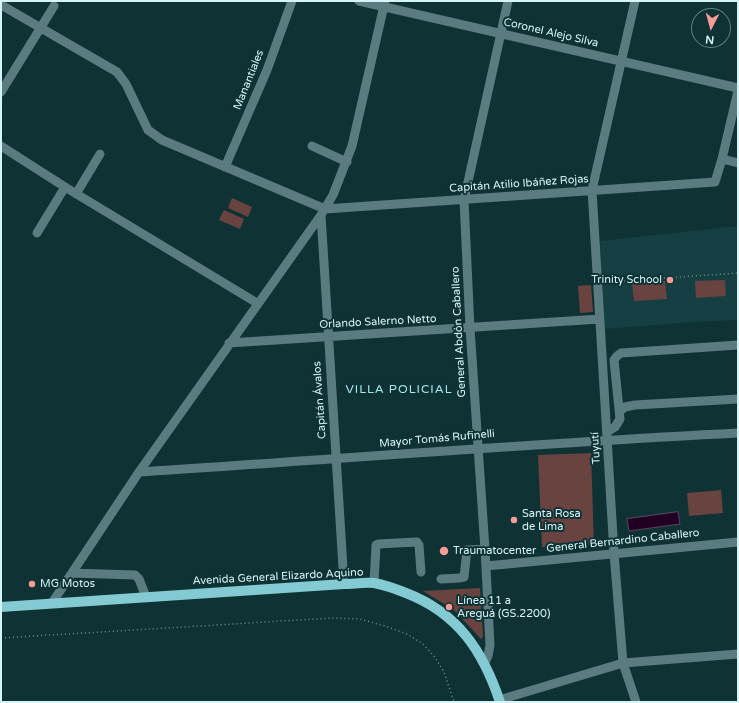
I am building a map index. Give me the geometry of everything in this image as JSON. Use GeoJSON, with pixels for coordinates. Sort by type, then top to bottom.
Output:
{"type":"FeatureCollection","features":[{"type":"Feature","properties":{"kind":"main road","name":"Avenida General Elizardo Aquino"},"geometry":{"type":"LineString","coordinates":[[1,607],[374,583],[392,588],[430,604],[447,616],[474,646],[484,664],[499,701]]}},
{"type":"Feature","properties":{"kind":"street","name":"Manantiales"},"geometry":{"type":"LineString","coordinates":[[225,167],[267,70],[292,1]]}},
{"type":"Feature","properties":{"kind":"street","name":"Coronel Alejo Silva"},"geometry":{"type":"LineString","coordinates":[[360,1],[385,4],[500,33],[738,88]]}},
{"type":"Feature","properties":{"kind":"street","name":"General Abdón Caballero"},"geometry":{"type":"LineString","coordinates":[[484,664],[488,656],[490,645],[479,448],[470,328],[464,200],[508,1]]}},
{"type":"Feature","properties":{"kind":"street","name":"Tuyutí"},"geometry":{"type":"LineString","coordinates":[[635,1],[592,190],[614,553],[623,663],[636,702]]}},
{"type":"Feature","properties":{"kind":"street"},"geometry":{"type":"LineString","coordinates":[[52,604],[139,472],[333,195],[347,162],[355,135],[385,4]]}},
{"type":"Feature","properties":{"kind":"street"},"geometry":{"type":"LineString","coordinates":[[1,5],[40,29],[117,72],[126,84],[148,130],[154,136],[322,212]]}},
{"type":"Feature","properties":{"kind":"street"},"geometry":{"type":"LineString","coordinates":[[1,92],[54,6]]}},
{"type":"Feature","properties":{"kind":"street"},"geometry":{"type":"LineString","coordinates":[[738,91],[722,159],[738,163]]}},
{"type":"Feature","properties":{"kind":"street"},"geometry":{"type":"LineString","coordinates":[[1,146],[76,194],[257,303]]}},
{"type":"Feature","properties":{"kind":"street"},"geometry":{"type":"LineString","coordinates":[[312,146],[347,162]]}},
{"type":"Feature","properties":{"kind":"street"},"geometry":{"type":"LineString","coordinates":[[76,194],[100,154]]}},
{"type":"Feature","properties":{"kind":"street","name":"Capitán Atilio Ibáñez Rojas"},"geometry":{"type":"LineString","coordinates":[[322,212],[592,190],[715,182],[722,159]]}},
{"type":"Feature","properties":{"kind":"street"},"geometry":{"type":"LineString","coordinates":[[37,233],[65,187]]}},
{"type":"Feature","properties":{"kind":"street","name":"Capitán Ávalos"},"geometry":{"type":"LineString","coordinates":[[322,212],[335,459],[344,584]]}},
{"type":"Feature","properties":{"kind":"street","name":"Orlando Salerno Netto"},"geometry":{"type":"LineString","coordinates":[[229,343],[600,319]]}},
{"type":"Feature","properties":{"kind":"street"},"geometry":{"type":"LineString","coordinates":[[607,436],[620,419],[614,360],[621,353],[738,345]]}},
{"type":"Feature","properties":{"kind":"street"},"geometry":{"type":"LineString","coordinates":[[620,411],[625,407],[635,405],[738,399]]}},
{"type":"Feature","properties":{"kind":"street","name":"Mayor Tomás Rufinelli"},"geometry":{"type":"LineString","coordinates":[[139,472],[479,448],[607,436],[738,432]]}},
{"type":"Feature","properties":{"kind":"street"},"geometry":{"type":"LineString","coordinates":[[374,583],[376,545],[378,544],[417,542],[419,545],[421,572]]}},
{"type":"Feature","properties":{"kind":"street","name":"General Bernardino Caballero"},"geometry":{"type":"LineString","coordinates":[[486,566],[738,542]]}},
{"type":"Feature","properties":{"kind":"street"},"geometry":{"type":"LineString","coordinates":[[441,579],[464,577],[467,550],[485,549]]}},
{"type":"Feature","properties":{"kind":"street"},"geometry":{"type":"LineString","coordinates":[[72,573],[135,575],[139,579],[146,597]]}},
{"type":"Feature","properties":{"kind":"street"},"geometry":{"type":"LineString","coordinates":[[499,701],[623,663],[738,654]]}},
{"type":"Feature","properties":{"kind":"path"},"geometry":{"type":"LineString","coordinates":[[620,281],[738,273]]}},
{"type":"Feature","properties":{"kind":"path"},"geometry":{"type":"LineString","coordinates":[[1,638],[332,618],[360,619],[407,634],[423,644],[434,656],[444,672],[454,702]]}},
{"type":"Feature","properties":{"kind":"shaded area"},"geometry":{"type":"Polygon","coordinates":[[[232,198],[252,207],[248,217],[228,208],[232,198]]]}},
{"type":"Feature","properties":{"kind":"shaded area"},"geometry":{"type":"Polygon","coordinates":[[[224,210],[244,219],[240,229],[219,220],[224,210]]]}},
{"type":"Feature","properties":{"kind":"shaded area","name":"Trinity School"},"geometry":{"type":"Polygon","coordinates":[[[738,226],[738,320],[690,322],[605,329],[600,241],[738,226]]]}},
{"type":"Feature","properties":{"kind":"shaded area"},"geometry":{"type":"Polygon","coordinates":[[[725,280],[726,296],[696,298],[695,281],[725,280]]]}},
{"type":"Feature","properties":{"kind":"shaded area"},"geometry":{"type":"Polygon","coordinates":[[[665,281],[667,299],[634,301],[632,284],[665,281]]]}},
{"type":"Feature","properties":{"kind":"shaded area"},"geometry":{"type":"Polygon","coordinates":[[[591,285],[593,312],[580,313],[578,286],[591,285]]]}},
{"type":"Feature","properties":{"kind":"shaded area"},"geometry":{"type":"Polygon","coordinates":[[[591,453],[594,545],[542,547],[538,455],[591,453]]]}},
{"type":"Feature","properties":{"kind":"shaded area"},"geometry":{"type":"Polygon","coordinates":[[[721,490],[723,513],[689,516],[687,493],[721,490]]]}},
{"type":"Feature","properties":{"kind":"shaded area"},"geometry":{"type":"Polygon","coordinates":[[[678,512],[680,524],[629,531],[627,519],[678,512]]]}},
{"type":"Feature","properties":{"kind":"shaded area"},"geometry":{"type":"Polygon","coordinates":[[[480,588],[483,637],[481,639],[454,610],[423,591],[480,588]]]}},
{"type":"Feature","properties":{"kind":"place","name":"Trinity School"},"geometry":{"type":"Point","coordinates":[670,280]}},
{"type":"Feature","properties":{"kind":"place","name":"Santa Rosa de Lima"},"geometry":{"type":"Point","coordinates":[514,520]}},
{"type":"Feature","properties":{"kind":"place","name":"Traumatocenter"},"geometry":{"type":"Point","coordinates":[444,551]}},
{"type":"Feature","properties":{"kind":"place","name":"MG Motos"},"geometry":{"type":"Point","coordinates":[32,584]}},
{"type":"Feature","properties":{"kind":"place","name":"Línea 11 a Areguá (GS.2200)"},"geometry":{"type":"Point","coordinates":[449,607]}},
{"type":"Feature","properties":{"kind":"district","name":"VILLA POLICIAL"},"geometry":{"type":"Point","coordinates":[399,390]}}]}
